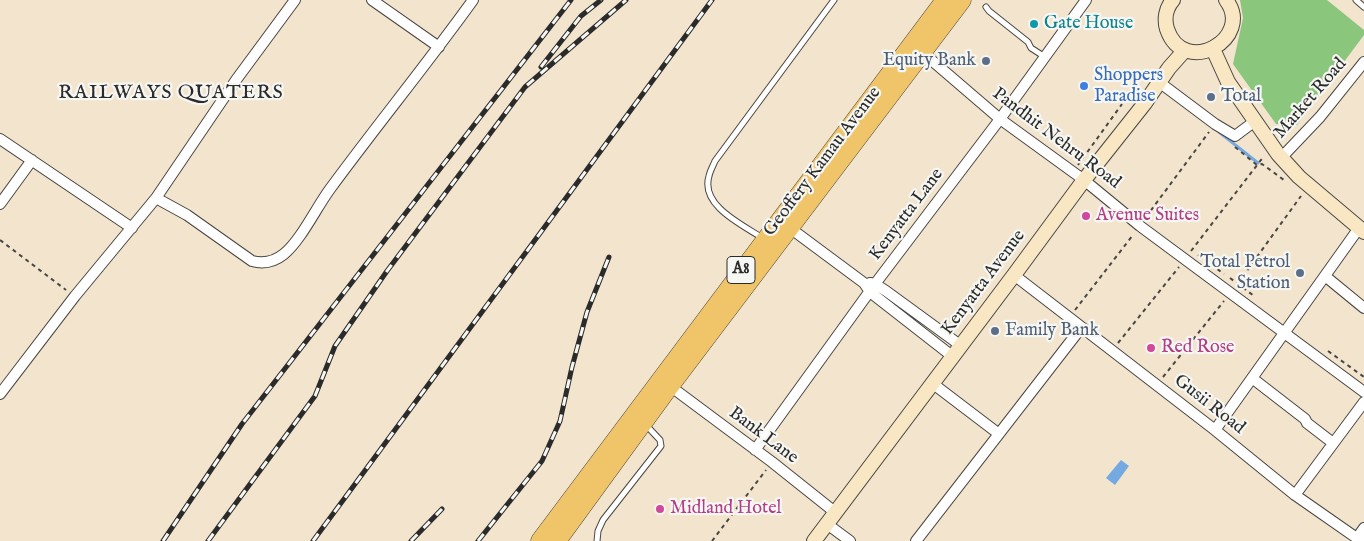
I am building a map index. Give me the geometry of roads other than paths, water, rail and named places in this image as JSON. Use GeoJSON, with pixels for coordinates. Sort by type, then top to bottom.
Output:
{"type":"FeatureCollection","features":[{"type":"Feature","properties":{"kind":"highway","name":"Geoffery Kamau Avenue"},"geometry":{"type":"LineString","coordinates":[[540,541],[764,239],[945,0]]}},
{"type":"Feature","properties":{"kind":"highway","name":"Geoffery Kamau Avenue"},"geometry":{"type":"LineString","coordinates":[[557,541],[670,386],[962,0]]}},
{"type":"Feature","properties":{"kind":"street"},"geometry":{"type":"LineString","coordinates":[[0,394],[75,296],[156,198],[236,80],[295,0]]}},
{"type":"Feature","properties":{"kind":"street"},"geometry":{"type":"LineString","coordinates":[[372,0],[439,47]]}},
{"type":"Feature","properties":{"kind":"street"},"geometry":{"type":"LineString","coordinates":[[156,198],[187,214],[252,261],[259,263],[273,261],[285,253],[293,244],[329,190],[473,0]]}},
{"type":"Feature","properties":{"kind":"street","name":"Kenyatta Lane"},"geometry":{"type":"LineString","coordinates":[[755,450],[1086,0]]}},
{"type":"Feature","properties":{"kind":"street"},"geometry":{"type":"LineString","coordinates":[[1168,2],[1166,26],[1170,36],[1176,44],[1196,53],[1213,50],[1226,39],[1231,28],[1232,16],[1226,0]]}},
{"type":"Feature","properties":{"kind":"street","name":"Kenyatta Avenue"},"geometry":{"type":"LineString","coordinates":[[817,540],[831,518],[1014,275],[1079,176],[1145,103],[1159,82],[1186,50]]}},
{"type":"Feature","properties":{"kind":"street"},"geometry":{"type":"LineString","coordinates":[[1213,50],[1228,82],[1271,146],[1299,177],[1361,230],[1325,276],[1215,430]]}},
{"type":"Feature","properties":{"kind":"street","name":"Pandhit Nehru Road"},"geometry":{"type":"LineString","coordinates":[[922,52],[1000,119],[1079,176],[1140,226],[1364,392]]}},
{"type":"Feature","properties":{"kind":"street","name":"Market Road"},"geometry":{"type":"LineString","coordinates":[[1282,158],[1320,117],[1364,62]]}},
{"type":"Feature","properties":{"kind":"street"},"geometry":{"type":"LineString","coordinates":[[1159,82],[1234,136],[1255,121]]}},
{"type":"Feature","properties":{"kind":"street"},"geometry":{"type":"LineString","coordinates":[[0,139],[132,228]]}},
{"type":"Feature","properties":{"kind":"street"},"geometry":{"type":"LineString","coordinates":[[0,204],[32,160]]}},
{"type":"Feature","properties":{"kind":"street"},"geometry":{"type":"LineString","coordinates":[[790,228],[956,351]]}},
{"type":"Feature","properties":{"kind":"street","name":"Gusii Road"},"geometry":{"type":"LineString","coordinates":[[1014,275],[1296,495],[1359,540]]}},
{"type":"Feature","properties":{"kind":"street"},"geometry":{"type":"LineString","coordinates":[[1325,276],[1364,308]]}},
{"type":"Feature","properties":{"kind":"street"},"geometry":{"type":"LineString","coordinates":[[916,541],[1081,328]]}},
{"type":"Feature","properties":{"kind":"street"},"geometry":{"type":"LineString","coordinates":[[1252,378],[1333,443]]}},
{"type":"Feature","properties":{"kind":"street"},"geometry":{"type":"LineString","coordinates":[[932,383],[999,434]]}},
{"type":"Feature","properties":{"kind":"street","name":"Bank Lane"},"geometry":{"type":"LineString","coordinates":[[670,386],[772,462],[831,518],[850,541]]}},
{"type":"Feature","properties":{"kind":"street"},"geometry":{"type":"LineString","coordinates":[[1296,495],[1364,402]]}},
{"type":"Feature","properties":{"kind":"street"},"geometry":{"type":"LineString","coordinates":[[1359,540],[1364,528]]}},
{"type":"Feature","properties":{"kind":"lane"},"geometry":{"type":"LineString","coordinates":[[764,239],[718,208],[711,199],[708,189],[708,177],[715,161],[834,0]]}},
{"type":"Feature","properties":{"kind":"lane"},"geometry":{"type":"LineString","coordinates":[[1356,0],[1364,7]]}},
{"type":"Feature","properties":{"kind":"lane"},"geometry":{"type":"LineString","coordinates":[[986,7],[1028,42],[1031,48],[1045,57]]}},
{"type":"Feature","properties":{"kind":"lane"},"geometry":{"type":"LineString","coordinates":[[597,541],[598,531],[603,520],[661,446],[660,440],[644,423]]}},
{"type":"Feature","properties":{"kind":"water"},"geometry":{"type":"Polygon","coordinates":[[[1121,460],[1129,466],[1115,485],[1106,478],[1121,460]]]}},
{"type":"Feature","properties":{"kind":"waterway"},"geometry":{"type":"LineString","coordinates":[[1219,132],[1258,163]]}},
{"type":"Feature","properties":{"kind":"railway"},"geometry":{"type":"LineString","coordinates":[[163,541],[242,424],[571,0]]}},
{"type":"Feature","properties":{"kind":"railway"},"geometry":{"type":"LineString","coordinates":[[541,67],[581,16],[601,0]]}},
{"type":"Feature","properties":{"kind":"railway"},"geometry":{"type":"LineString","coordinates":[[208,541],[315,396],[335,346],[387,271],[525,87],[626,0]]}},
{"type":"Feature","properties":{"kind":"railway"},"geometry":{"type":"LineString","coordinates":[[313,541],[712,0]]}},
{"type":"Feature","properties":{"kind":"railway"},"geometry":{"type":"LineString","coordinates":[[478,541],[542,461],[560,421],[587,312],[609,257]]}},
{"type":"Feature","properties":{"kind":"railway"},"geometry":{"type":"LineString","coordinates":[[411,541],[442,509]]}},
{"type":"Feature","properties":{"kind":"place","name":"Gate House"},"geometry":{"type":"Point","coordinates":[1034,24]}},
{"type":"Feature","properties":{"kind":"place","name":"Equity Bank"},"geometry":{"type":"Point","coordinates":[986,61]}},
{"type":"Feature","properties":{"kind":"place","name":"Shoppers Paradise"},"geometry":{"type":"Point","coordinates":[1084,86]}},
{"type":"Feature","properties":{"kind":"place","name":"Total"},"geometry":{"type":"Point","coordinates":[1211,97]}},
{"type":"Feature","properties":{"kind":"place","name":"Avenue Suites"},"geometry":{"type":"Point","coordinates":[1086,216]}},
{"type":"Feature","properties":{"kind":"place","name":"Total Petrol Station"},"geometry":{"type":"Point","coordinates":[1300,273]}},
{"type":"Feature","properties":{"kind":"place","name":"Family Bank"},"geometry":{"type":"Point","coordinates":[995,331]}},
{"type":"Feature","properties":{"kind":"place","name":"Red Rose"},"geometry":{"type":"Point","coordinates":[1151,348]}},
{"type":"Feature","properties":{"kind":"place","name":"Midland Hotel"},"geometry":{"type":"Point","coordinates":[660,509]}},
{"type":"Feature","properties":{"kind":"district","name":"RAILWAYS QUATERS"},"geometry":{"type":"Point","coordinates":[171,94]}}]}
